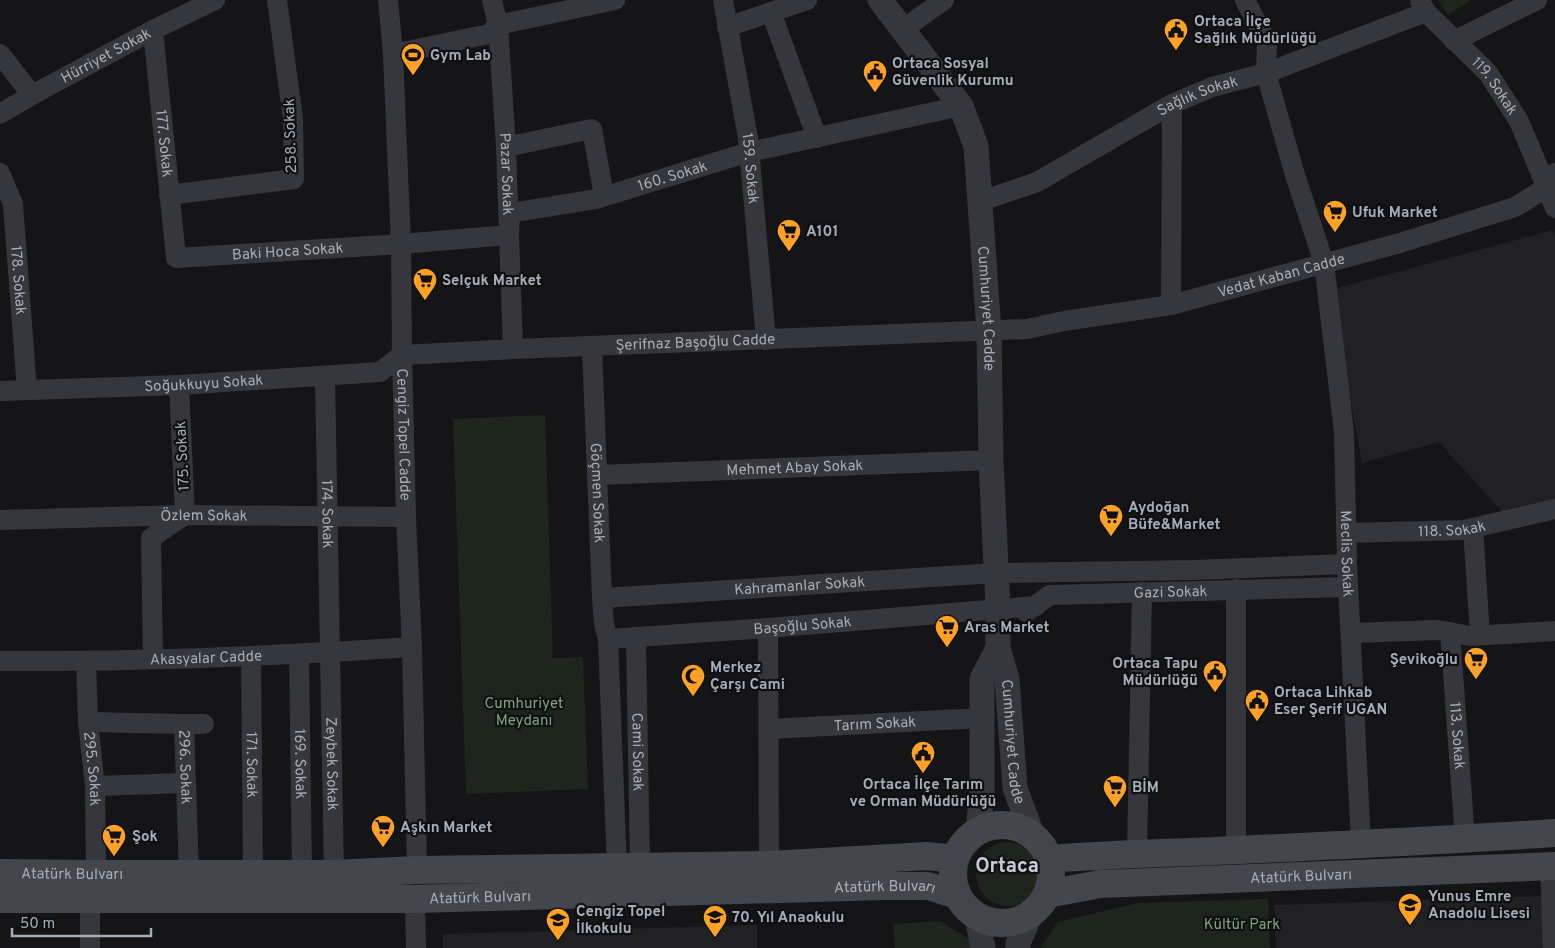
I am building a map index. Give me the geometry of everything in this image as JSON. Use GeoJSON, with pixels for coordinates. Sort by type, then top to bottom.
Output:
{"type":"FeatureCollection","features":[{"type":"Feature","properties":{"kind":"main road"},"geometry":{"type":"LineString","coordinates":[[1001,824],[1023,829],[1032,834],[1049,859],[1051,882],[1039,904],[1018,920],[1004,923],[990,922],[977,917],[969,911],[957,895],[953,883],[955,859],[964,843],[978,831],[989,826],[1001,824]]}},
{"type":"Feature","properties":{"kind":"main road","name":"Atatürk Bulvarı"},"geometry":{"type":"LineString","coordinates":[[1049,859],[1555,833]]}},
{"type":"Feature","properties":{"kind":"main road","name":"Atatürk Bulvarı"},"geometry":{"type":"LineString","coordinates":[[0,899],[189,874],[334,874],[417,870],[769,865],[926,856],[955,859]]}},
{"type":"Feature","properties":{"kind":"main road","name":"Atatürk Bulvarı"},"geometry":{"type":"LineString","coordinates":[[1039,904],[1100,884],[1552,866]]}},
{"type":"Feature","properties":{"kind":"main road","name":"Atatürk Bulvarı"},"geometry":{"type":"LineString","coordinates":[[0,873],[93,886],[415,899],[885,886],[928,886],[957,895]]}},
{"type":"Feature","properties":{"kind":"street","name":"258. Sokak"},"geometry":{"type":"LineString","coordinates":[[169,195],[294,179],[293,119],[277,0]]}},
{"type":"Feature","properties":{"kind":"street","name":"Cengiz Topel Cadde"},"geometry":{"type":"LineString","coordinates":[[388,0],[393,54],[401,244],[406,517],[412,646],[417,870]]}},
{"type":"Feature","properties":{"kind":"street","name":"Pazar Sokak"},"geometry":{"type":"LineString","coordinates":[[492,0],[498,25],[506,147],[512,349]]}},
{"type":"Feature","properties":{"kind":"street"},"geometry":{"type":"LineString","coordinates":[[393,54],[489,34],[498,25],[615,0]]}},
{"type":"Feature","properties":{"kind":"street","name":"159. Sokak"},"geometry":{"type":"LineString","coordinates":[[723,0],[749,152],[766,340]]}},
{"type":"Feature","properties":{"kind":"street"},"geometry":{"type":"LineString","coordinates":[[727,27],[807,0]]}},
{"type":"Feature","properties":{"kind":"street","name":"Cumhuriyet Cadde"},"geometry":{"type":"LineString","coordinates":[[880,0],[961,106],[976,146],[989,332],[991,460],[998,648],[1007,679],[1015,788],[1032,834]]}},
{"type":"Feature","properties":{"kind":"street"},"geometry":{"type":"LineString","coordinates":[[902,30],[944,0]]}},
{"type":"Feature","properties":{"kind":"street","name":"Meclis Sokak"},"geometry":{"type":"LineString","coordinates":[[1245,0],[1267,42],[1266,73],[1295,176],[1324,263],[1344,432],[1347,564],[1360,844]]}},
{"type":"Feature","properties":{"kind":"street"},"geometry":{"type":"LineString","coordinates":[[1454,41],[1537,0]]}},
{"type":"Feature","properties":{"kind":"street","name":"Hürriyet Sokak"},"geometry":{"type":"LineString","coordinates":[[0,114],[204,2]]}},
{"type":"Feature","properties":{"kind":"street","name":"Sağlık Sokak"},"geometry":{"type":"LineString","coordinates":[[981,201],[1037,182],[1172,104],[1212,87],[1266,73],[1423,6]]}},
{"type":"Feature","properties":{"kind":"street","name":"119. Sokak"},"geometry":{"type":"LineString","coordinates":[[1423,6],[1454,41],[1488,73],[1519,121],[1551,180],[1555,208]]}},
{"type":"Feature","properties":{"kind":"street"},"geometry":{"type":"LineString","coordinates":[[771,12],[817,138]]}},
{"type":"Feature","properties":{"kind":"street","name":"177. Sokak"},"geometry":{"type":"LineString","coordinates":[[153,30],[176,258]]}},
{"type":"Feature","properties":{"kind":"street"},"geometry":{"type":"LineString","coordinates":[[0,54],[32,95]]}},
{"type":"Feature","properties":{"kind":"street"},"geometry":{"type":"LineString","coordinates":[[1171,304],[1172,104]]}},
{"type":"Feature","properties":{"kind":"street","name":"160. Sokak"},"geometry":{"type":"LineString","coordinates":[[509,234],[510,213],[604,196],[749,152],[961,106]]}},
{"type":"Feature","properties":{"kind":"street"},"geometry":{"type":"LineString","coordinates":[[506,147],[592,129],[604,196]]}},
{"type":"Feature","properties":{"kind":"street","name":"178. Sokak"},"geometry":{"type":"LineString","coordinates":[[0,173],[13,204],[27,390]]}},
{"type":"Feature","properties":{"kind":"street","name":"Vedat Kaban Cadde"},"geometry":{"type":"LineString","coordinates":[[989,332],[1027,329],[1064,321],[1171,304],[1400,243],[1515,207],[1551,180]]}},
{"type":"Feature","properties":{"kind":"street"},"geometry":{"type":"LineString","coordinates":[[401,244],[509,234]]}},
{"type":"Feature","properties":{"kind":"street","name":"Baki Hoca Sokak"},"geometry":{"type":"LineString","coordinates":[[176,258],[401,244]]}},
{"type":"Feature","properties":{"kind":"street","name":"Şerifnaz Başoğlu Cadde"},"geometry":{"type":"LineString","coordinates":[[402,355],[512,349],[989,332]]}},
{"type":"Feature","properties":{"kind":"street","name":"Göçmen Sokak"},"geometry":{"type":"LineString","coordinates":[[592,347],[602,598],[604,624],[608,639]]}},
{"type":"Feature","properties":{"kind":"street","name":"Soğukkuyu Sokak"},"geometry":{"type":"LineString","coordinates":[[0,390],[179,385],[380,372],[402,355]]}},
{"type":"Feature","properties":{"kind":"street","name":"174. Sokak"},"geometry":{"type":"LineString","coordinates":[[324,376],[330,652]]}},
{"type":"Feature","properties":{"kind":"street","name":"175. Sokak"},"geometry":{"type":"LineString","coordinates":[[179,385],[185,515]]}},
{"type":"Feature","properties":{"kind":"street","name":"Mehmet Abay Sokak"},"geometry":{"type":"LineString","coordinates":[[597,476],[991,460]]}},
{"type":"Feature","properties":{"kind":"street","name":"118. Sokak"},"geometry":{"type":"LineString","coordinates":[[1346,533],[1464,530],[1555,509]]}},
{"type":"Feature","properties":{"kind":"street"},"geometry":{"type":"LineString","coordinates":[[153,659],[151,538],[185,515]]}},
{"type":"Feature","properties":{"kind":"street","name":"Özlem Sokak"},"geometry":{"type":"LineString","coordinates":[[0,520],[185,515],[406,517]]}},
{"type":"Feature","properties":{"kind":"street"},"geometry":{"type":"LineString","coordinates":[[1473,528],[1480,635]]}},
{"type":"Feature","properties":{"kind":"street","name":"Gazi Sokak"},"geometry":{"type":"LineString","coordinates":[[996,573],[1194,570],[1347,564]]}},
{"type":"Feature","properties":{"kind":"street","name":"Kahramanlar Sokak"},"geometry":{"type":"LineString","coordinates":[[602,598],[996,573]]}},
{"type":"Feature","properties":{"kind":"street","name":"Gazi Sokak"},"geometry":{"type":"LineString","coordinates":[[998,608],[1036,606],[1050,595],[1348,587]]}},
{"type":"Feature","properties":{"kind":"street"},"geometry":{"type":"LineString","coordinates":[[1236,589],[1236,850]]}},
{"type":"Feature","properties":{"kind":"street"},"geometry":{"type":"LineString","coordinates":[[1137,854],[1142,592]]}},
{"type":"Feature","properties":{"kind":"street"},"geometry":{"type":"LineString","coordinates":[[998,648],[1012,621],[1036,606]]}},
{"type":"Feature","properties":{"kind":"street","name":"Başoğlu Sokak"},"geometry":{"type":"LineString","coordinates":[[608,639],[768,628],[998,608]]}},
{"type":"Feature","properties":{"kind":"street"},"geometry":{"type":"LineString","coordinates":[[768,628],[769,865]]}},
{"type":"Feature","properties":{"kind":"street"},"geometry":{"type":"LineString","coordinates":[[1351,633],[1438,630],[1470,636],[1555,631]]}},
{"type":"Feature","properties":{"kind":"street","name":"113. Sokak"},"geometry":{"type":"LineString","coordinates":[[1450,632],[1465,839]]}},
{"type":"Feature","properties":{"kind":"street","name":"Cami Sokak"},"geometry":{"type":"LineString","coordinates":[[629,868],[640,792],[636,637]]}},
{"type":"Feature","properties":{"kind":"street","name":"Cami Sokak"},"geometry":{"type":"LineString","coordinates":[[608,639],[614,793],[629,868]]}},
{"type":"Feature","properties":{"kind":"street","name":"Akasyalar Cadde"},"geometry":{"type":"LineString","coordinates":[[0,661],[86,661],[251,656],[412,646]]}},
{"type":"Feature","properties":{"kind":"street","name":"Cumhuriyet Cadde"},"geometry":{"type":"LineString","coordinates":[[978,831],[982,792],[982,678],[998,648]]}},
{"type":"Feature","properties":{"kind":"street","name":"Zeybek Sokak"},"geometry":{"type":"LineString","coordinates":[[330,652],[334,874]]}},
{"type":"Feature","properties":{"kind":"street","name":"169. Sokak"},"geometry":{"type":"LineString","coordinates":[[299,654],[302,873]]}},
{"type":"Feature","properties":{"kind":"street","name":"171. Sokak"},"geometry":{"type":"LineString","coordinates":[[251,656],[253,874]]}},
{"type":"Feature","properties":{"kind":"street","name":"295. Sokak"},"geometry":{"type":"LineString","coordinates":[[86,661],[88,722],[95,786],[90,948]]}},
{"type":"Feature","properties":{"kind":"street","name":"Tarım Sokak"},"geometry":{"type":"LineString","coordinates":[[769,730],[982,718]]}},
{"type":"Feature","properties":{"kind":"street","name":"296. Sokak"},"geometry":{"type":"LineString","coordinates":[[88,722],[184,724],[189,874]]}},
{"type":"Feature","properties":{"kind":"street"},"geometry":{"type":"LineString","coordinates":[[184,724],[204,724]]}},
{"type":"Feature","properties":{"kind":"street"},"geometry":{"type":"LineString","coordinates":[[95,786],[186,783]]}},
{"type":"Feature","properties":{"kind":"street"},"geometry":{"type":"LineString","coordinates":[[614,793],[640,792]]}},
{"type":"Feature","properties":{"kind":"street"},"geometry":{"type":"LineString","coordinates":[[1552,866],[1553,948]]}},
{"type":"Feature","properties":{"kind":"street"},"geometry":{"type":"LineString","coordinates":[[415,899],[416,948]]}},
{"type":"Feature","properties":{"kind":"street"},"geometry":{"type":"LineString","coordinates":[[1018,948],[1018,942],[1039,904]]}},
{"type":"Feature","properties":{"kind":"street"},"geometry":{"type":"LineString","coordinates":[[977,917],[983,948]]}},
{"type":"Feature","properties":{"kind":"shaded area"},"geometry":{"type":"Polygon","coordinates":[[[1553,230],[1555,237],[1555,502],[1506,516],[1439,442],[1362,463],[1330,290],[1553,230]]]}},
{"type":"Feature","properties":{"kind":"shaded area","name":"Yunus Emre Anadolu Lisesi"},"geometry":{"type":"Polygon","coordinates":[[[1544,896],[1545,948],[1276,948],[1274,905],[1544,896]]]}},
{"type":"Feature","properties":{"kind":"shaded area","name":"Cengiz Topel İlkokulu"},"geometry":{"type":"Polygon","coordinates":[[[757,925],[757,948],[443,948],[443,934],[757,925]]]}},
{"type":"Feature","properties":{"kind":"green space"},"geometry":{"type":"Polygon","coordinates":[[[1438,0],[1471,0],[1448,15],[1438,0]]]}},
{"type":"Feature","properties":{"kind":"green space","name":"Cumhuriyet Meydanı"},"geometry":{"type":"Polygon","coordinates":[[[545,415],[553,658],[583,657],[588,789],[466,794],[453,419],[545,415]]]}},
{"type":"Feature","properties":{"kind":"green space"},"geometry":{"type":"Polygon","coordinates":[[[1002,842],[1014,842],[1031,851],[1038,862],[1040,874],[1038,886],[1031,897],[1014,906],[1002,906],[990,901],[981,892],[976,880],[976,868],[981,856],[990,847],[1002,842]]]}},
{"type":"Feature","properties":{"kind":"green space","name":"Kültür Park"},"geometry":{"type":"Polygon","coordinates":[[[1268,899],[1270,948],[1040,948],[1058,922],[1138,903],[1268,899]]]}},
{"type":"Feature","properties":{"kind":"green space"},"geometry":{"type":"Polygon","coordinates":[[[940,921],[970,940],[971,948],[895,948],[893,924],[940,921]]]}},
{"type":"Feature","properties":{"kind":"place","name":"Ortaca İlçe Sağlık Müdürlüğü"},"geometry":{"type":"Point","coordinates":[1176,51]}},
{"type":"Feature","properties":{"kind":"place","name":"Gym Lab"},"geometry":{"type":"Point","coordinates":[413,76]}},
{"type":"Feature","properties":{"kind":"place","name":"Ortaca Sosyal Güvenlik Kurumu"},"geometry":{"type":"Point","coordinates":[875,93]}},
{"type":"Feature","properties":{"kind":"place","name":"Ufuk Market"},"geometry":{"type":"Point","coordinates":[1335,233]}},
{"type":"Feature","properties":{"kind":"place","name":"A101"},"geometry":{"type":"Point","coordinates":[789,252]}},
{"type":"Feature","properties":{"kind":"place","name":"Selçuk Market"},"geometry":{"type":"Point","coordinates":[425,301]}},
{"type":"Feature","properties":{"kind":"place","name":"Aydoğan Büfe&Market"},"geometry":{"type":"Point","coordinates":[1111,537]}},
{"type":"Feature","properties":{"kind":"place","name":"Aras Market"},"geometry":{"type":"Point","coordinates":[947,648]}},
{"type":"Feature","properties":{"kind":"place","name":"Şevikoğlu"},"geometry":{"type":"Point","coordinates":[1476,680]}},
{"type":"Feature","properties":{"kind":"place","name":"Ortaca Tapu Müdürlüğü"},"geometry":{"type":"Point","coordinates":[1215,693]}},
{"type":"Feature","properties":{"kind":"place","name":"Merkez Çarşı Cami"},"geometry":{"type":"Point","coordinates":[693,697]}},
{"type":"Feature","properties":{"kind":"place","name":"Ortaca Lihkab Eser Şerif UGAN"},"geometry":{"type":"Point","coordinates":[1257,722]}},
{"type":"Feature","properties":{"kind":"place","name":"Ortaca İlçe Tarım ve Orman Müdürlüğü"},"geometry":{"type":"Point","coordinates":[923,774]}},
{"type":"Feature","properties":{"kind":"place","name":"BİM"},"geometry":{"type":"Point","coordinates":[1115,808]}},
{"type":"Feature","properties":{"kind":"place","name":"Aşkın Market"},"geometry":{"type":"Point","coordinates":[383,848]}},
{"type":"Feature","properties":{"kind":"place","name":"Şok"},"geometry":{"type":"Point","coordinates":[114,857]}},
{"type":"Feature","properties":{"kind":"place","name":"Yunus Emre Anadolu Lisesi"},"geometry":{"type":"Point","coordinates":[1410,926]}},
{"type":"Feature","properties":{"kind":"place","name":"70. Yıl Anaokulu"},"geometry":{"type":"Point","coordinates":[715,938]}},
{"type":"Feature","properties":{"kind":"place","name":"Cengiz Topel İlkokulu"},"geometry":{"type":"Point","coordinates":[558,941]}},
{"type":"Feature","properties":{"kind":"district","name":"Ortaca"},"geometry":{"type":"Point","coordinates":[1007,865]}}]}
